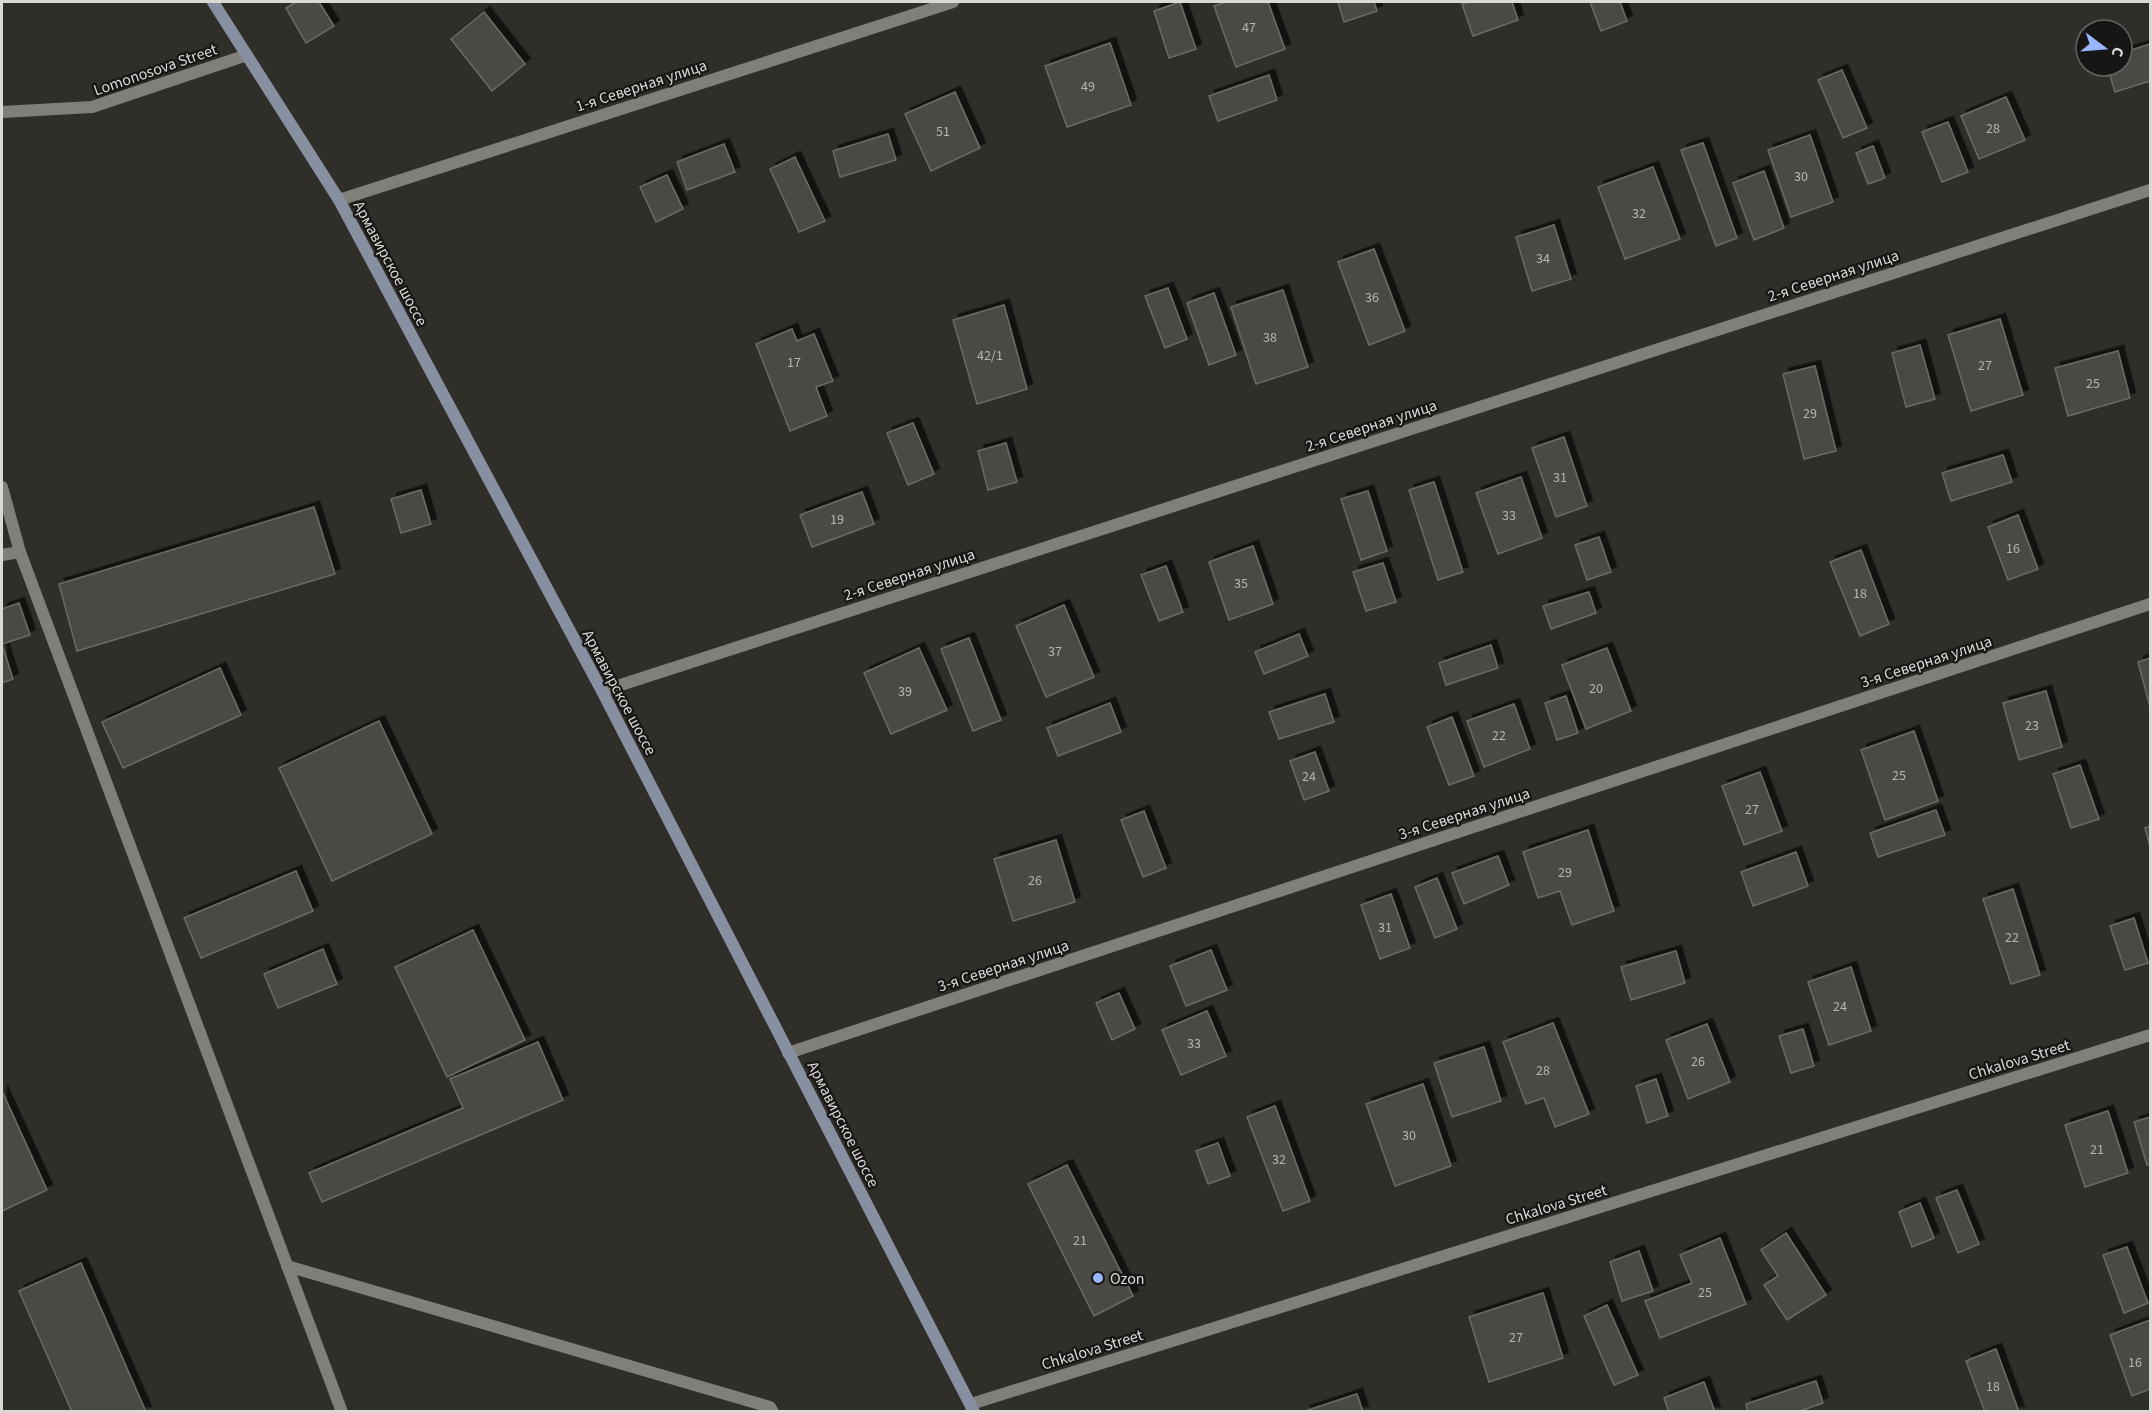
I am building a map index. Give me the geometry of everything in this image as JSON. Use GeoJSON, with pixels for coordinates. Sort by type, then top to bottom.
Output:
{"type":"FeatureCollection","features":[{"type":"Feature","properties":{"kind":"main road","name":"Армавирское шоссе"},"geometry":{"type":"LineString","coordinates":[[213,2],[339,200],[602,691],[972,1408]]}},
{"type":"Feature","properties":{"kind":"street","name":"1-я Северная улица"},"geometry":{"type":"LineString","coordinates":[[339,200],[953,2]]}},
{"type":"Feature","properties":{"kind":"street","name":"Lomonosova Street"},"geometry":{"type":"LineString","coordinates":[[2,112],[92,108],[247,55]]}},
{"type":"Feature","properties":{"kind":"street","name":"2-я Северная улица"},"geometry":{"type":"LineString","coordinates":[[602,691],[2151,190]]}},
{"type":"Feature","properties":{"kind":"street"},"geometry":{"type":"LineString","coordinates":[[2,487],[20,552],[342,1412]]}},
{"type":"Feature","properties":{"kind":"street"},"geometry":{"type":"LineString","coordinates":[[2,555],[20,552]]}},
{"type":"Feature","properties":{"kind":"street","name":"3-я Северная улица"},"geometry":{"type":"LineString","coordinates":[[788,1053],[2151,604]]}},
{"type":"Feature","properties":{"kind":"street","name":"Chkalova Street"},"geometry":{"type":"LineString","coordinates":[[972,1408],[2151,1035]]}},
{"type":"Feature","properties":{"kind":"street"},"geometry":{"type":"LineString","coordinates":[[287,1266],[770,1407],[773,1412]]}},
{"type":"Feature","properties":{"kind":"building"},"geometry":{"type":"Polygon","coordinates":[[[296,2],[319,2],[334,26],[306,43],[286,8],[296,2]]]}},
{"type":"Feature","properties":{"kind":"building"},"geometry":{"type":"Polygon","coordinates":[[[1180,2],[1196,49],[1169,58],[1154,11],[1180,2]]]}},
{"type":"Feature","properties":{"kind":"building"},"geometry":{"type":"Polygon","coordinates":[[[1227,2],[1268,2],[1285,49],[1236,67],[1214,6],[1227,2]]]}},
{"type":"Feature","properties":{"kind":"building"},"geometry":{"type":"Polygon","coordinates":[[[1338,2],[1374,2],[1377,11],[1344,22],[1338,2]]]}},
{"type":"Feature","properties":{"kind":"building"},"geometry":{"type":"Polygon","coordinates":[[[1512,2],[1518,20],[1473,36],[1462,4],[1512,2]]]}},
{"type":"Feature","properties":{"kind":"building"},"geometry":{"type":"Polygon","coordinates":[[[1590,2],[1620,2],[1627,21],[1601,31],[1590,2]]]}},
{"type":"Feature","properties":{"kind":"building"},"geometry":{"type":"Polygon","coordinates":[[[484,12],[525,64],[492,91],[451,39],[484,12]]]}},
{"type":"Feature","properties":{"kind":"building"},"geometry":{"type":"Polygon","coordinates":[[[1110,43],[1131,105],[1067,127],[1045,66],[1110,43]]]}},
{"type":"Feature","properties":{"kind":"building"},"geometry":{"type":"Polygon","coordinates":[[[2150,44],[2150,81],[2115,92],[2111,78],[2134,78],[2134,49],[2150,44]]]}},
{"type":"Feature","properties":{"kind":"building"},"geometry":{"type":"Polygon","coordinates":[[[1842,70],[1867,128],[1843,138],[1818,80],[1842,70]]]}},
{"type":"Feature","properties":{"kind":"building"},"geometry":{"type":"Polygon","coordinates":[[[1269,75],[1277,100],[1218,121],[1209,96],[1269,75]]]}},
{"type":"Feature","properties":{"kind":"building"},"geometry":{"type":"Polygon","coordinates":[[[955,92],[980,148],[931,171],[905,114],[955,92]]]}},
{"type":"Feature","properties":{"kind":"building"},"geometry":{"type":"Polygon","coordinates":[[[2006,97],[2025,140],[1979,159],[1961,116],[2006,97]]]}},
{"type":"Feature","properties":{"kind":"building"},"geometry":{"type":"Polygon","coordinates":[[[1948,122],[1968,172],[1942,182],[1922,132],[1948,122]]]}},
{"type":"Feature","properties":{"kind":"building"},"geometry":{"type":"Polygon","coordinates":[[[888,134],[896,160],[840,177],[833,151],[888,134]]]}},
{"type":"Feature","properties":{"kind":"building"},"geometry":{"type":"Polygon","coordinates":[[[1810,135],[1833,202],[1791,217],[1768,150],[1810,135]]]}},
{"type":"Feature","properties":{"kind":"building"},"geometry":{"type":"Polygon","coordinates":[[[1703,143],[1737,238],[1716,246],[1681,150],[1703,143]]]}},
{"type":"Feature","properties":{"kind":"building"},"geometry":{"type":"Polygon","coordinates":[[[724,144],[735,172],[687,190],[677,162],[724,144]]]}},
{"type":"Feature","properties":{"kind":"building"},"geometry":{"type":"Polygon","coordinates":[[[1873,146],[1885,178],[1868,184],[1856,153],[1873,146]]]}},
{"type":"Feature","properties":{"kind":"building"},"geometry":{"type":"Polygon","coordinates":[[[795,157],[825,221],[799,232],[770,169],[795,157]]]}},
{"type":"Feature","properties":{"kind":"building"},"geometry":{"type":"Polygon","coordinates":[[[1653,167],[1680,239],[1625,259],[1598,187],[1653,167]]]}},
{"type":"Feature","properties":{"kind":"building"},"geometry":{"type":"Polygon","coordinates":[[[1764,171],[1784,228],[1754,240],[1733,183],[1764,171]]]}},
{"type":"Feature","properties":{"kind":"building"},"geometry":{"type":"Polygon","coordinates":[[[667,175],[683,209],[656,222],[640,187],[667,175]]]}},
{"type":"Feature","properties":{"kind":"building"},"geometry":{"type":"Polygon","coordinates":[[[1554,225],[1571,279],[1532,291],[1516,237],[1554,225]]]}},
{"type":"Feature","properties":{"kind":"building"},"geometry":{"type":"Polygon","coordinates":[[[1374,249],[1405,331],[1369,345],[1338,262],[1374,249]]]}},
{"type":"Feature","properties":{"kind":"building"},"geometry":{"type":"Polygon","coordinates":[[[1168,288],[1187,339],[1165,348],[1145,296],[1168,288]]]}},
{"type":"Feature","properties":{"kind":"building"},"geometry":{"type":"Polygon","coordinates":[[[1283,290],[1308,367],[1256,384],[1231,307],[1283,290]]]}},
{"type":"Feature","properties":{"kind":"building"},"geometry":{"type":"Polygon","coordinates":[[[1214,293],[1236,355],[1209,365],[1187,303],[1214,293]]]}},
{"type":"Feature","properties":{"kind":"building"},"geometry":{"type":"Polygon","coordinates":[[[1004,305],[1027,389],[977,404],[953,320],[1004,305]]]}},
{"type":"Feature","properties":{"kind":"building"},"geometry":{"type":"Polygon","coordinates":[[[2000,319],[2023,395],[1971,411],[1948,335],[2000,319]]]}},
{"type":"Feature","properties":{"kind":"building"},"geometry":{"type":"Polygon","coordinates":[[[792,329],[797,341],[814,334],[833,381],[816,387],[827,416],[790,431],[756,344],[792,329]]]}},
{"type":"Feature","properties":{"kind":"building"},"geometry":{"type":"Polygon","coordinates":[[[1920,345],[1935,399],[1906,407],[1892,353],[1920,345]]]}},
{"type":"Feature","properties":{"kind":"building"},"geometry":{"type":"Polygon","coordinates":[[[2118,351],[2130,398],[2068,416],[2055,368],[2118,351]]]}},
{"type":"Feature","properties":{"kind":"building"},"geometry":{"type":"Polygon","coordinates":[[[1815,366],[1836,451],[1804,459],[1783,374],[1815,366]]]}},
{"type":"Feature","properties":{"kind":"building"},"geometry":{"type":"Polygon","coordinates":[[[913,423],[934,474],[908,485],[887,433],[913,423]]]}},
{"type":"Feature","properties":{"kind":"building"},"geometry":{"type":"Polygon","coordinates":[[[1564,437],[1587,506],[1556,517],[1532,448],[1564,437]]]}},
{"type":"Feature","properties":{"kind":"building"},"geometry":{"type":"Polygon","coordinates":[[[1006,443],[1017,482],[988,490],[978,451],[1006,443]]]}},
{"type":"Feature","properties":{"kind":"building"},"geometry":{"type":"Polygon","coordinates":[[[2003,455],[2012,482],[1951,501],[1942,473],[2003,455]]]}},
{"type":"Feature","properties":{"kind":"building"},"geometry":{"type":"Polygon","coordinates":[[[1521,477],[1542,538],[1498,554],[1476,493],[1521,477]]]}},
{"type":"Feature","properties":{"kind":"building"},"geometry":{"type":"Polygon","coordinates":[[[1434,482],[1463,572],[1438,580],[1409,490],[1434,482]]]}},
{"type":"Feature","properties":{"kind":"building"},"geometry":{"type":"Polygon","coordinates":[[[421,490],[431,524],[401,533],[391,499],[421,490]]]}},
{"type":"Feature","properties":{"kind":"building"},"geometry":{"type":"Polygon","coordinates":[[[1368,491],[1387,551],[1361,560],[1341,499],[1368,491]]]}},
{"type":"Feature","properties":{"kind":"building"},"geometry":{"type":"Polygon","coordinates":[[[862,492],[874,524],[812,547],[800,515],[862,492]]]}},
{"type":"Feature","properties":{"kind":"building"},"geometry":{"type":"Polygon","coordinates":[[[314,507],[335,574],[77,651],[59,584],[314,507]]]}},
{"type":"Feature","properties":{"kind":"building"},"geometry":{"type":"Polygon","coordinates":[[[2018,515],[2038,569],[2008,580],[1988,527],[2018,515]]]}},
{"type":"Feature","properties":{"kind":"building"},"geometry":{"type":"Polygon","coordinates":[[[1599,537],[1611,572],[1587,580],[1575,545],[1599,537]]]}},
{"type":"Feature","properties":{"kind":"building"},"geometry":{"type":"Polygon","coordinates":[[[1253,546],[1273,604],[1229,620],[1209,562],[1253,546]]]}},
{"type":"Feature","properties":{"kind":"building"},"geometry":{"type":"Polygon","coordinates":[[[1861,550],[1889,624],[1860,636],[1830,562],[1861,550]]]}},
{"type":"Feature","properties":{"kind":"building"},"geometry":{"type":"Polygon","coordinates":[[[1383,563],[1396,602],[1366,611],[1353,572],[1383,563]]]}},
{"type":"Feature","properties":{"kind":"building"},"geometry":{"type":"Polygon","coordinates":[[[1166,566],[1183,612],[1159,621],[1141,575],[1166,566]]]}},
{"type":"Feature","properties":{"kind":"building"},"geometry":{"type":"Polygon","coordinates":[[[1589,592],[1596,613],[1551,629],[1543,606],[1589,592]]]}},
{"type":"Feature","properties":{"kind":"building"},"geometry":{"type":"Polygon","coordinates":[[[19,603],[30,635],[2,644],[2,609],[19,603]]]}},
{"type":"Feature","properties":{"kind":"building"},"geometry":{"type":"Polygon","coordinates":[[[1064,605],[1094,677],[1046,697],[1016,626],[1064,605]]]}},
{"type":"Feature","properties":{"kind":"building"},"geometry":{"type":"Polygon","coordinates":[[[1299,634],[1308,656],[1264,674],[1255,652],[1299,634]]]}},
{"type":"Feature","properties":{"kind":"building"},"geometry":{"type":"Polygon","coordinates":[[[969,638],[1001,720],[973,731],[941,649],[969,638]]]}},
{"type":"Feature","properties":{"kind":"building"},"geometry":{"type":"Polygon","coordinates":[[[2,644],[13,679],[2,683],[2,644]]]}},
{"type":"Feature","properties":{"kind":"building"},"geometry":{"type":"Polygon","coordinates":[[[1491,645],[1498,668],[1446,685],[1439,663],[1491,645]]]}},
{"type":"Feature","properties":{"kind":"building"},"geometry":{"type":"Polygon","coordinates":[[[919,648],[947,710],[891,734],[864,673],[919,648]]]}},
{"type":"Feature","properties":{"kind":"building"},"geometry":{"type":"Polygon","coordinates":[[[1607,648],[1631,711],[1586,729],[1562,665],[1607,648]]]}},
{"type":"Feature","properties":{"kind":"building"},"geometry":{"type":"Polygon","coordinates":[[[2150,658],[2150,707],[2138,662],[2150,658]]]}},
{"type":"Feature","properties":{"kind":"building"},"geometry":{"type":"Polygon","coordinates":[[[220,668],[241,715],[123,768],[102,722],[220,668]]]}},
{"type":"Feature","properties":{"kind":"building"},"geometry":{"type":"Polygon","coordinates":[[[2046,691],[2062,747],[2019,760],[2003,703],[2046,691]]]}},
{"type":"Feature","properties":{"kind":"building"},"geometry":{"type":"Polygon","coordinates":[[[1325,694],[1334,722],[1279,739],[1269,712],[1325,694]]]}},
{"type":"Feature","properties":{"kind":"building"},"geometry":{"type":"Polygon","coordinates":[[[1566,696],[1578,733],[1557,740],[1545,703],[1566,696]]]}},
{"type":"Feature","properties":{"kind":"building"},"geometry":{"type":"Polygon","coordinates":[[[1110,703],[1121,732],[1058,756],[1047,728],[1110,703]]]}},
{"type":"Feature","properties":{"kind":"building"},"geometry":{"type":"Polygon","coordinates":[[[1514,704],[1530,749],[1484,767],[1467,721],[1514,704]]]}},
{"type":"Feature","properties":{"kind":"building"},"geometry":{"type":"Polygon","coordinates":[[[1452,717],[1474,776],[1449,785],[1427,727],[1452,717]]]}},
{"type":"Feature","properties":{"kind":"building"},"geometry":{"type":"Polygon","coordinates":[[[379,721],[432,834],[332,881],[279,768],[379,721]]]}},
{"type":"Feature","properties":{"kind":"building"},"geometry":{"type":"Polygon","coordinates":[[[1914,731],[1938,801],[1885,820],[1861,750],[1914,731]]]}},
{"type":"Feature","properties":{"kind":"building"},"geometry":{"type":"Polygon","coordinates":[[[1315,752],[1329,791],[1304,800],[1290,761],[1315,752]]]}},
{"type":"Feature","properties":{"kind":"building"},"geometry":{"type":"Polygon","coordinates":[[[2080,765],[2099,819],[2071,828],[2053,774],[2080,765]]]}},
{"type":"Feature","properties":{"kind":"building"},"geometry":{"type":"Polygon","coordinates":[[[1760,772],[1782,831],[1744,845],[1722,786],[1760,772]]]}},
{"type":"Feature","properties":{"kind":"building"},"geometry":{"type":"Polygon","coordinates":[[[1936,810],[1945,835],[1878,857],[1870,833],[1936,810]]]}},
{"type":"Feature","properties":{"kind":"building"},"geometry":{"type":"Polygon","coordinates":[[[1144,811],[1166,868],[1143,877],[1121,820],[1144,811]]]}},
{"type":"Feature","properties":{"kind":"building"},"geometry":{"type":"Polygon","coordinates":[[[2150,826],[2150,846],[2145,828],[2150,826]]]}},
{"type":"Feature","properties":{"kind":"building"},"geometry":{"type":"Polygon","coordinates":[[[1588,830],[1614,911],[1572,925],[1560,891],[1538,898],[1523,852],[1588,830]]]}},
{"type":"Feature","properties":{"kind":"building"},"geometry":{"type":"Polygon","coordinates":[[[1056,840],[1075,902],[1013,921],[994,859],[1056,840]]]}},
{"type":"Feature","properties":{"kind":"building"},"geometry":{"type":"Polygon","coordinates":[[[1796,852],[1808,886],[1753,906],[1741,872],[1796,852]]]}},
{"type":"Feature","properties":{"kind":"building"},"geometry":{"type":"Polygon","coordinates":[[[1498,856],[1509,885],[1464,904],[1452,873],[1498,856]]]}},
{"type":"Feature","properties":{"kind":"building"},"geometry":{"type":"Polygon","coordinates":[[[296,871],[313,911],[201,958],[184,918],[296,871]]]}},
{"type":"Feature","properties":{"kind":"building"},"geometry":{"type":"Polygon","coordinates":[[[1437,878],[1457,929],[1435,938],[1415,887],[1437,878]]]}},
{"type":"Feature","properties":{"kind":"building"},"geometry":{"type":"Polygon","coordinates":[[[2013,889],[2040,975],[2011,984],[1983,899],[2013,889]]]}},
{"type":"Feature","properties":{"kind":"building"},"geometry":{"type":"Polygon","coordinates":[[[1391,894],[1410,948],[1380,959],[1361,905],[1391,894]]]}},
{"type":"Feature","properties":{"kind":"building"},"geometry":{"type":"Polygon","coordinates":[[[2134,918],[2148,963],[2125,970],[2110,926],[2134,918]]]}},
{"type":"Feature","properties":{"kind":"building"},"geometry":{"type":"Polygon","coordinates":[[[473,930],[525,1040],[447,1077],[395,967],[473,930]]]}},
{"type":"Feature","properties":{"kind":"building"},"geometry":{"type":"Polygon","coordinates":[[[323,949],[337,984],[278,1008],[264,974],[323,949]]]}},
{"type":"Feature","properties":{"kind":"building"},"geometry":{"type":"Polygon","coordinates":[[[1211,950],[1227,990],[1186,1006],[1170,966],[1211,950]]]}},
{"type":"Feature","properties":{"kind":"building"},"geometry":{"type":"Polygon","coordinates":[[[1676,951],[1685,983],[1631,1000],[1621,967],[1676,951]]]}},
{"type":"Feature","properties":{"kind":"building"},"geometry":{"type":"Polygon","coordinates":[[[1851,967],[1871,1031],[1829,1045],[1808,982],[1851,967]]]}},
{"type":"Feature","properties":{"kind":"building"},"geometry":{"type":"Polygon","coordinates":[[[1119,993],[1135,1029],[1112,1040],[1096,1003],[1119,993]]]}},
{"type":"Feature","properties":{"kind":"building"},"geometry":{"type":"Polygon","coordinates":[[[1207,1011],[1226,1056],[1181,1075],[1162,1030],[1207,1011]]]}},
{"type":"Feature","properties":{"kind":"building"},"geometry":{"type":"Polygon","coordinates":[[[1553,1023],[1589,1114],[1555,1127],[1544,1098],[1526,1104],[1503,1042],[1553,1023]]]}},
{"type":"Feature","properties":{"kind":"building"},"geometry":{"type":"Polygon","coordinates":[[[1707,1024],[1730,1082],[1688,1099],[1666,1040],[1707,1024]]]}},
{"type":"Feature","properties":{"kind":"building"},"geometry":{"type":"Polygon","coordinates":[[[1803,1029],[1814,1066],[1791,1073],[1779,1036],[1803,1029]]]}},
{"type":"Feature","properties":{"kind":"building"},"geometry":{"type":"Polygon","coordinates":[[[538,1042],[563,1100],[322,1202],[309,1173],[463,1108],[450,1079],[538,1042]]]}},
{"type":"Feature","properties":{"kind":"building"},"geometry":{"type":"Polygon","coordinates":[[[1484,1047],[1501,1101],[1452,1117],[1434,1063],[1484,1047]]]}},
{"type":"Feature","properties":{"kind":"building"},"geometry":{"type":"Polygon","coordinates":[[[1656,1079],[1668,1116],[1647,1123],[1636,1086],[1656,1079]]]}},
{"type":"Feature","properties":{"kind":"building"},"geometry":{"type":"Polygon","coordinates":[[[1423,1084],[1451,1166],[1395,1186],[1366,1104],[1423,1084]]]}},
{"type":"Feature","properties":{"kind":"building"},"geometry":{"type":"Polygon","coordinates":[[[2,1091],[47,1190],[2,1211],[2,1091]]]}},
{"type":"Feature","properties":{"kind":"building"},"geometry":{"type":"Polygon","coordinates":[[[1275,1106],[1310,1201],[1283,1211],[1247,1117],[1275,1106]]]}},
{"type":"Feature","properties":{"kind":"building"},"geometry":{"type":"Polygon","coordinates":[[[2108,1111],[2128,1173],[2085,1187],[2065,1125],[2108,1111]]]}},
{"type":"Feature","properties":{"kind":"building"},"geometry":{"type":"Polygon","coordinates":[[[2150,1117],[2150,1164],[2147,1165],[2134,1122],[2150,1117]]]}},
{"type":"Feature","properties":{"kind":"building"},"geometry":{"type":"Polygon","coordinates":[[[1218,1143],[1230,1176],[1208,1184],[1196,1151],[1218,1143]]]}},
{"type":"Feature","properties":{"kind":"building"},"geometry":{"type":"Polygon","coordinates":[[[1067,1165],[1133,1296],[1094,1316],[1028,1184],[1067,1165]]]}},
{"type":"Feature","properties":{"kind":"building"},"geometry":{"type":"Polygon","coordinates":[[[1957,1190],[1979,1244],[1958,1253],[1936,1198],[1957,1190]]]}},
{"type":"Feature","properties":{"kind":"building"},"geometry":{"type":"Polygon","coordinates":[[[1920,1203],[1934,1238],[1912,1247],[1899,1212],[1920,1203]]]}},
{"type":"Feature","properties":{"kind":"building"},"geometry":{"type":"Polygon","coordinates":[[[1786,1233],[1826,1295],[1787,1320],[1764,1285],[1778,1276],[1761,1250],[1786,1233]]]}},
{"type":"Feature","properties":{"kind":"building"},"geometry":{"type":"Polygon","coordinates":[[[1720,1238],[1746,1304],[1660,1338],[1645,1301],[1692,1283],[1680,1255],[1720,1238]]]}},
{"type":"Feature","properties":{"kind":"building"},"geometry":{"type":"Polygon","coordinates":[[[2127,1247],[2148,1303],[2124,1313],[2103,1255],[2127,1247]]]}},
{"type":"Feature","properties":{"kind":"building"},"geometry":{"type":"Polygon","coordinates":[[[1639,1251],[1653,1291],[1622,1301],[1610,1262],[1639,1251]]]}},
{"type":"Feature","properties":{"kind":"building"},"geometry":{"type":"Polygon","coordinates":[[[81,1263],[146,1412],[72,1412],[19,1291],[81,1263]]]}},
{"type":"Feature","properties":{"kind":"building"},"geometry":{"type":"Polygon","coordinates":[[[1543,1293],[1563,1358],[1489,1382],[1469,1317],[1543,1293]]]}},
{"type":"Feature","properties":{"kind":"building"},"geometry":{"type":"Polygon","coordinates":[[[1607,1305],[1638,1375],[1614,1385],[1584,1316],[1607,1305]]]}},
{"type":"Feature","properties":{"kind":"building"},"geometry":{"type":"Polygon","coordinates":[[[2150,1320],[2150,1389],[2132,1396],[2110,1335],[2150,1320]]]}},
{"type":"Feature","properties":{"kind":"building"},"geometry":{"type":"Polygon","coordinates":[[[1996,1349],[2019,1412],[1985,1412],[1966,1361],[1996,1349]]]}},
{"type":"Feature","properties":{"kind":"building"},"geometry":{"type":"Polygon","coordinates":[[[1816,1381],[1823,1403],[1797,1412],[1748,1412],[1746,1404],[1816,1381]]]}},
{"type":"Feature","properties":{"kind":"building"},"geometry":{"type":"Polygon","coordinates":[[[1704,1382],[1715,1412],[1669,1412],[1664,1398],[1704,1382]]]}},
{"type":"Feature","properties":{"kind":"building"},"geometry":{"type":"Polygon","coordinates":[[[1357,1394],[1363,1412],[1305,1412],[1305,1411],[1357,1394]]]}},
{"type":"Feature","properties":{"kind":"place","name":"Ozon"},"geometry":{"type":"Point","coordinates":[1098,1278]}}]}
